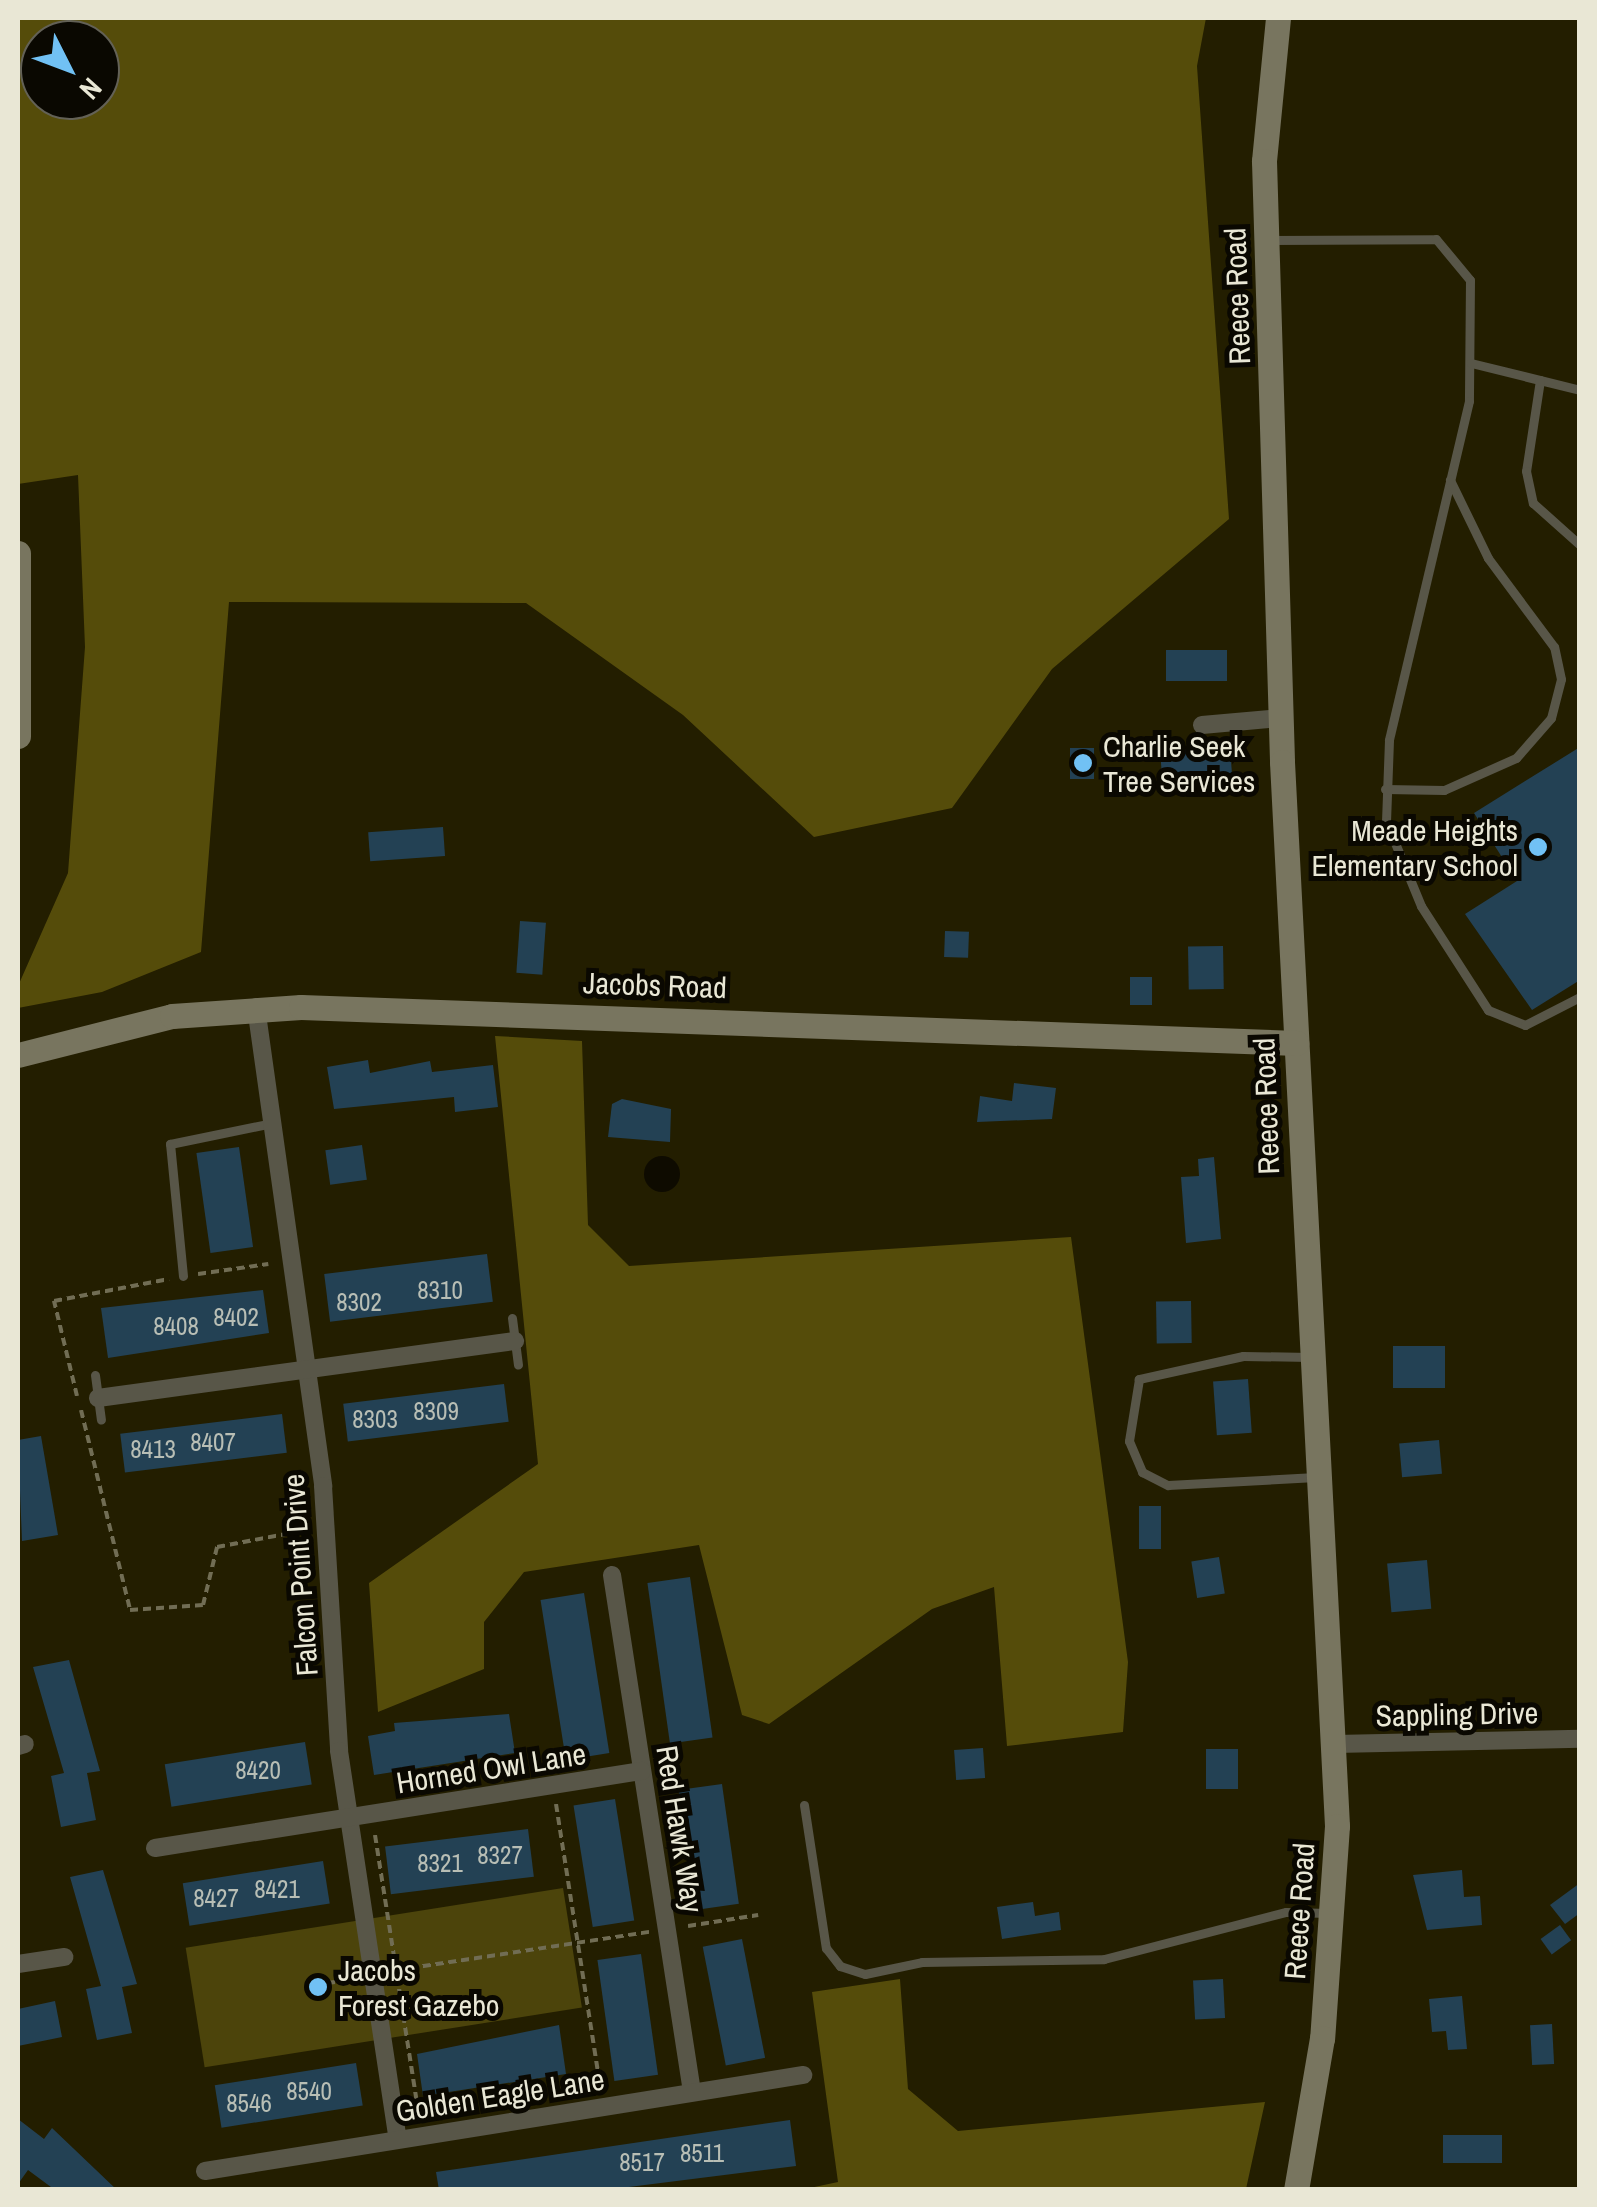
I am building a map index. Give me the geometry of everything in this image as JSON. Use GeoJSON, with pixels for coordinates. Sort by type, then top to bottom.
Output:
{"type":"FeatureCollection","features":[{"type":"Feature","properties":{"kind":"main road","name":"Reece Road"},"geometry":{"type":"LineString","coordinates":[[1278,18],[1267,92],[1281,718],[1335,1744],[1333,1913],[1296,2190]]}},
{"type":"Feature","properties":{"kind":"main road"},"geometry":{"type":"LineString","coordinates":[[18,553],[18,736]]}},
{"type":"Feature","properties":{"kind":"main road","name":"Jacobs Road"},"geometry":{"type":"LineString","coordinates":[[18,1055],[172,1016],[256,1007],[1296,1043]]}},
{"type":"Feature","properties":{"kind":"street"},"geometry":{"type":"LineString","coordinates":[[1202,725],[1281,718]]}},
{"type":"Feature","properties":{"kind":"street","name":"Falcon Point Drive"},"geometry":{"type":"LineString","coordinates":[[256,1007],[308,1368],[350,1818],[398,2139]]}},
{"type":"Feature","properties":{"kind":"street"},"geometry":{"type":"LineString","coordinates":[[98,1398],[515,1341]]}},
{"type":"Feature","properties":{"kind":"street","name":"Red Hawk Way"},"geometry":{"type":"LineString","coordinates":[[612,1575],[692,2092]]}},
{"type":"Feature","properties":{"kind":"street","name":"Sappling Drive"},"geometry":{"type":"LineString","coordinates":[[1335,1744],[1580,1739]]}},
{"type":"Feature","properties":{"kind":"street","name":"Horned Owl Lane"},"geometry":{"type":"LineString","coordinates":[[155,1848],[642,1772]]}},
{"type":"Feature","properties":{"kind":"street"},"geometry":{"type":"LineString","coordinates":[[18,1964],[64,1957]]}},
{"type":"Feature","properties":{"kind":"street","name":"Golden Eagle Lane"},"geometry":{"type":"LineString","coordinates":[[206,2171],[803,2075]]}},
{"type":"Feature","properties":{"kind":"lane"},"geometry":{"type":"LineString","coordinates":[[1268,240],[1436,239],[1470,280],[1471,363],[1385,789],[1399,864],[1488,1010],[1525,1025],[1580,997]]}},
{"type":"Feature","properties":{"kind":"lane"},"geometry":{"type":"LineString","coordinates":[[1471,363],[1580,390]]}},
{"type":"Feature","properties":{"kind":"lane"},"geometry":{"type":"LineString","coordinates":[[1540,380],[1526,471],[1533,503],[1580,544]]}},
{"type":"Feature","properties":{"kind":"lane"},"geometry":{"type":"LineString","coordinates":[[1385,789],[1444,790],[1516,758],[1552,718],[1562,679],[1554,646],[1488,558],[1450,480]]}},
{"type":"Feature","properties":{"kind":"lane"},"geometry":{"type":"LineString","coordinates":[[184,1276],[170,1144],[272,1123]]}},
{"type":"Feature","properties":{"kind":"lane"},"geometry":{"type":"LineString","coordinates":[[512,1318],[518,1365]]}},
{"type":"Feature","properties":{"kind":"lane"},"geometry":{"type":"LineString","coordinates":[[1313,1356],[1242,1356],[1139,1379],[1129,1441],[1142,1472],[1168,1485],[1320,1476]]}},
{"type":"Feature","properties":{"kind":"lane"},"geometry":{"type":"LineString","coordinates":[[94,1375],[101,1420]]}},
{"type":"Feature","properties":{"kind":"lane"},"geometry":{"type":"LineString","coordinates":[[804,1806],[826,1948],[840,1966],[865,1974],[922,1962],[1104,1959],[1286,1912],[1333,1913]]}},
{"type":"Feature","properties":{"kind":"path"},"geometry":{"type":"LineString","coordinates":[[268,1264],[54,1301],[130,1610],[203,1605],[217,1547],[302,1531]]}},
{"type":"Feature","properties":{"kind":"path"},"geometry":{"type":"LineString","coordinates":[[556,1800],[600,2096]]}},
{"type":"Feature","properties":{"kind":"path"},"geometry":{"type":"LineString","coordinates":[[374,1830],[420,2118]]}},
{"type":"Feature","properties":{"kind":"path"},"geometry":{"type":"LineString","coordinates":[[678,1927],[758,1915]]}},
{"type":"Feature","properties":{"kind":"path"},"geometry":{"type":"LineString","coordinates":[[396,1970],[658,1931]]}},
{"type":"Feature","properties":{"kind":"path"},"geometry":{"type":"LineString","coordinates":[[327,1983],[351,1980]]}},
{"type":"Feature","properties":{"kind":"shaded area"},"geometry":{"type":"Polygon","coordinates":[[[18,18],[1206,18],[1197,66],[1229,519],[1052,669],[952,808],[814,837],[683,715],[526,603],[229,602],[201,952],[102,992],[18,1008],[18,986],[68,873],[85,647],[78,475],[18,484],[18,18]]]}},
{"type":"Feature","properties":{"kind":"shaded area"},"geometry":{"type":"Polygon","coordinates":[[[495,1036],[582,1041],[588,1225],[629,1266],[1071,1237],[1128,1662],[1123,1732],[1007,1746],[994,1587],[932,1609],[769,1724],[742,1715],[699,1545],[524,1572],[484,1622],[484,1669],[378,1712],[369,1583],[538,1464],[495,1036]]]}},
{"type":"Feature","properties":{"kind":"shaded area"},"geometry":{"type":"Polygon","coordinates":[[[662,1156],[675,1161],[680,1174],[675,1187],[662,1192],[649,1187],[644,1174],[649,1161],[662,1156]]]}},
{"type":"Feature","properties":{"kind":"shaded area"},"geometry":{"type":"Polygon","coordinates":[[[563,1888],[582,2008],[205,2067],[186,1948],[563,1888]]]}},
{"type":"Feature","properties":{"kind":"shaded area"},"geometry":{"type":"Polygon","coordinates":[[[900,1979],[908,2089],[958,2131],[1265,2102],[1246,2189],[805,2189],[838,2182],[812,1992],[900,1979]]]}},
{"type":"Feature","properties":{"kind":"building"},"geometry":{"type":"Polygon","coordinates":[[[1166,650],[1227,650],[1227,681],[1166,681],[1166,650]]]}},
{"type":"Feature","properties":{"kind":"building"},"geometry":{"type":"Polygon","coordinates":[[[1230,746],[1232,773],[1162,778],[1160,751],[1230,746]]]}},
{"type":"Feature","properties":{"kind":"building","name":"Meade Heights Elementary School"},"geometry":{"type":"Polygon","coordinates":[[[1580,747],[1580,980],[1532,1010],[1465,914],[1517,881],[1474,813],[1580,747]]]}},
{"type":"Feature","properties":{"kind":"building","name":"Charlie Seek Tree Services"},"geometry":{"type":"Polygon","coordinates":[[[1070,748],[1094,748],[1094,779],[1070,779],[1070,748]]]}},
{"type":"Feature","properties":{"kind":"building"},"geometry":{"type":"Polygon","coordinates":[[[443,827],[445,856],[370,861],[368,832],[443,827]]]}},
{"type":"Feature","properties":{"kind":"building"},"geometry":{"type":"Polygon","coordinates":[[[520,921],[546,923],[542,975],[516,973],[520,921]]]}},
{"type":"Feature","properties":{"kind":"building"},"geometry":{"type":"Polygon","coordinates":[[[945,931],[969,932],[968,958],[944,957],[945,931]]]}},
{"type":"Feature","properties":{"kind":"building"},"geometry":{"type":"Polygon","coordinates":[[[1223,946],[1224,989],[1189,990],[1188,947],[1223,946]]]}},
{"type":"Feature","properties":{"kind":"building"},"geometry":{"type":"Polygon","coordinates":[[[1130,977],[1152,977],[1152,1005],[1130,1005],[1130,977]]]}},
{"type":"Feature","properties":{"kind":"building"},"geometry":{"type":"Polygon","coordinates":[[[368,1060],[370,1073],[430,1061],[432,1072],[493,1065],[498,1107],[455,1112],[454,1097],[334,1109],[327,1067],[368,1060]]]}},
{"type":"Feature","properties":{"kind":"building"},"geometry":{"type":"Polygon","coordinates":[[[1014,1083],[1056,1088],[1052,1119],[977,1122],[980,1096],[1012,1101],[1014,1083]]]}},
{"type":"Feature","properties":{"kind":"building"},"geometry":{"type":"Polygon","coordinates":[[[622,1099],[671,1109],[670,1142],[608,1137],[612,1104],[622,1099]]]}},
{"type":"Feature","properties":{"kind":"building"},"geometry":{"type":"Polygon","coordinates":[[[362,1145],[367,1180],[330,1185],[325,1150],[362,1145]]]}},
{"type":"Feature","properties":{"kind":"building"},"geometry":{"type":"Polygon","coordinates":[[[239,1147],[253,1247],[210,1253],[196,1153],[239,1147]]]}},
{"type":"Feature","properties":{"kind":"building"},"geometry":{"type":"Polygon","coordinates":[[[1214,1157],[1221,1239],[1186,1243],[1181,1177],[1199,1176],[1198,1159],[1214,1157]]]}},
{"type":"Feature","properties":{"kind":"building"},"geometry":{"type":"Polygon","coordinates":[[[487,1254],[493,1302],[330,1322],[324,1274],[487,1254]]]}},
{"type":"Feature","properties":{"kind":"building"},"geometry":{"type":"Polygon","coordinates":[[[263,1290],[269,1333],[108,1358],[101,1308],[263,1290]]]}},
{"type":"Feature","properties":{"kind":"building"},"geometry":{"type":"Polygon","coordinates":[[[1191,1301],[1192,1343],[1157,1344],[1156,1302],[1191,1301]]]}},
{"type":"Feature","properties":{"kind":"building"},"geometry":{"type":"Polygon","coordinates":[[[1393,1346],[1445,1346],[1445,1388],[1393,1388],[1393,1346]]]}},
{"type":"Feature","properties":{"kind":"building"},"geometry":{"type":"Polygon","coordinates":[[[1248,1379],[1252,1433],[1217,1435],[1213,1381],[1248,1379]]]}},
{"type":"Feature","properties":{"kind":"building"},"geometry":{"type":"Polygon","coordinates":[[[504,1384],[509,1422],[348,1441],[343,1404],[504,1384]]]}},
{"type":"Feature","properties":{"kind":"building"},"geometry":{"type":"Polygon","coordinates":[[[282,1414],[287,1453],[125,1473],[120,1434],[282,1414]]]}},
{"type":"Feature","properties":{"kind":"building"},"geometry":{"type":"Polygon","coordinates":[[[41,1436],[58,1535],[22,1541],[18,1440],[41,1436]]]}},
{"type":"Feature","properties":{"kind":"building"},"geometry":{"type":"Polygon","coordinates":[[[1439,1440],[1442,1474],[1402,1477],[1399,1443],[1439,1440]]]}},
{"type":"Feature","properties":{"kind":"building"},"geometry":{"type":"Polygon","coordinates":[[[1139,1506],[1161,1506],[1161,1549],[1139,1549],[1139,1506]]]}},
{"type":"Feature","properties":{"kind":"building"},"geometry":{"type":"Polygon","coordinates":[[[1219,1557],[1225,1594],[1197,1598],[1191,1561],[1219,1557]]]}},
{"type":"Feature","properties":{"kind":"building"},"geometry":{"type":"Polygon","coordinates":[[[1427,1560],[1431,1609],[1391,1612],[1387,1563],[1427,1560]]]}},
{"type":"Feature","properties":{"kind":"building"},"geometry":{"type":"Polygon","coordinates":[[[690,1577],[713,1737],[670,1743],[647,1583],[690,1577]]]}},
{"type":"Feature","properties":{"kind":"building"},"geometry":{"type":"Polygon","coordinates":[[[584,1593],[609,1753],[566,1760],[541,1600],[584,1593]]]}},
{"type":"Feature","properties":{"kind":"building"},"geometry":{"type":"Polygon","coordinates":[[[69,1660],[100,1771],[87,1773],[96,1820],[61,1827],[51,1776],[64,1773],[33,1667],[69,1660]]]}},
{"type":"Feature","properties":{"kind":"building"},"geometry":{"type":"Polygon","coordinates":[[[509,1714],[515,1753],[374,1775],[368,1736],[395,1731],[394,1723],[509,1714]]]}},
{"type":"Feature","properties":{"kind":"building"},"geometry":{"type":"Polygon","coordinates":[[[305,1742],[312,1784],[171,1807],[165,1764],[305,1742]]]}},
{"type":"Feature","properties":{"kind":"building"},"geometry":{"type":"Polygon","coordinates":[[[983,1748],[985,1778],[956,1780],[954,1750],[983,1748]]]}},
{"type":"Feature","properties":{"kind":"building"},"geometry":{"type":"Polygon","coordinates":[[[1206,1749],[1238,1749],[1238,1789],[1206,1789],[1206,1749]]]}},
{"type":"Feature","properties":{"kind":"building"},"geometry":{"type":"Polygon","coordinates":[[[722,1784],[739,1904],[695,1910],[678,1790],[722,1784]]]}},
{"type":"Feature","properties":{"kind":"building"},"geometry":{"type":"Polygon","coordinates":[[[615,1799],[634,1920],[593,1927],[574,1806],[615,1799]]]}},
{"type":"Feature","properties":{"kind":"building"},"geometry":{"type":"Polygon","coordinates":[[[528,1829],[534,1877],[391,1894],[385,1847],[528,1829]]]}},
{"type":"Feature","properties":{"kind":"building"},"geometry":{"type":"Polygon","coordinates":[[[323,1861],[330,1903],[189,1926],[183,1883],[323,1861]]]}},
{"type":"Feature","properties":{"kind":"building"},"geometry":{"type":"Polygon","coordinates":[[[103,1870],[137,1984],[122,1987],[132,2033],[97,2040],[86,1989],[101,1986],[70,1877],[103,1870]]]}},
{"type":"Feature","properties":{"kind":"building"},"geometry":{"type":"Polygon","coordinates":[[[1462,1870],[1464,1897],[1480,1896],[1482,1925],[1427,1930],[1413,1875],[1462,1870]]]}},
{"type":"Feature","properties":{"kind":"building"},"geometry":{"type":"Polygon","coordinates":[[[1580,1883],[1580,1913],[1565,1924],[1550,1905],[1580,1883]]]}},
{"type":"Feature","properties":{"kind":"building"},"geometry":{"type":"Polygon","coordinates":[[[1033,1902],[1035,1916],[1059,1912],[1061,1930],[1002,1939],[997,1907],[1033,1902]]]}},
{"type":"Feature","properties":{"kind":"building"},"geometry":{"type":"Polygon","coordinates":[[[1560,1925],[1571,1940],[1552,1954],[1541,1939],[1560,1925]]]}},
{"type":"Feature","properties":{"kind":"building"},"geometry":{"type":"Polygon","coordinates":[[[742,1939],[765,2058],[726,2065],[703,1947],[742,1939]]]}},
{"type":"Feature","properties":{"kind":"building"},"geometry":{"type":"Polygon","coordinates":[[[641,1954],[658,2075],[614,2081],[597,1960],[641,1954]]]}},
{"type":"Feature","properties":{"kind":"building"},"geometry":{"type":"Polygon","coordinates":[[[1223,1979],[1225,2018],[1195,2020],[1193,1981],[1223,1979]]]}},
{"type":"Feature","properties":{"kind":"building"},"geometry":{"type":"Polygon","coordinates":[[[1462,1996],[1467,2049],[1448,2050],[1446,2031],[1432,2032],[1429,1999],[1462,1996]]]}},
{"type":"Feature","properties":{"kind":"building"},"geometry":{"type":"Polygon","coordinates":[[[55,2001],[62,2037],[18,2046],[18,2009],[55,2001]]]}},
{"type":"Feature","properties":{"kind":"building"},"geometry":{"type":"Polygon","coordinates":[[[1552,2024],[1554,2064],[1532,2065],[1530,2025],[1552,2024]]]}},
{"type":"Feature","properties":{"kind":"building"},"geometry":{"type":"Polygon","coordinates":[[[559,2025],[566,2074],[423,2096],[417,2054],[559,2025]]]}},
{"type":"Feature","properties":{"kind":"building"},"geometry":{"type":"Polygon","coordinates":[[[356,2063],[363,2105],[221,2128],[215,2085],[356,2063]]]}},
{"type":"Feature","properties":{"kind":"building"},"geometry":{"type":"Polygon","coordinates":[[[18,2119],[44,2139],[52,2128],[117,2190],[55,2190],[28,2170],[18,2184],[18,2119]]]}},
{"type":"Feature","properties":{"kind":"building"},"geometry":{"type":"Polygon","coordinates":[[[790,2120],[796,2166],[605,2190],[439,2190],[436,2172],[790,2120]]]}},
{"type":"Feature","properties":{"kind":"building"},"geometry":{"type":"Polygon","coordinates":[[[1443,2135],[1502,2135],[1502,2163],[1443,2163],[1443,2135]]]}},
{"type":"Feature","properties":{"kind":"place","name":"Charlie Seek Tree Services"},"geometry":{"type":"Point","coordinates":[1083,763]}},
{"type":"Feature","properties":{"kind":"place","name":"Meade Heights Elementary School"},"geometry":{"type":"Point","coordinates":[1538,847]}},
{"type":"Feature","properties":{"kind":"place","name":"Jacobs Forest Gazebo"},"geometry":{"type":"Point","coordinates":[318,1987]}}]}
